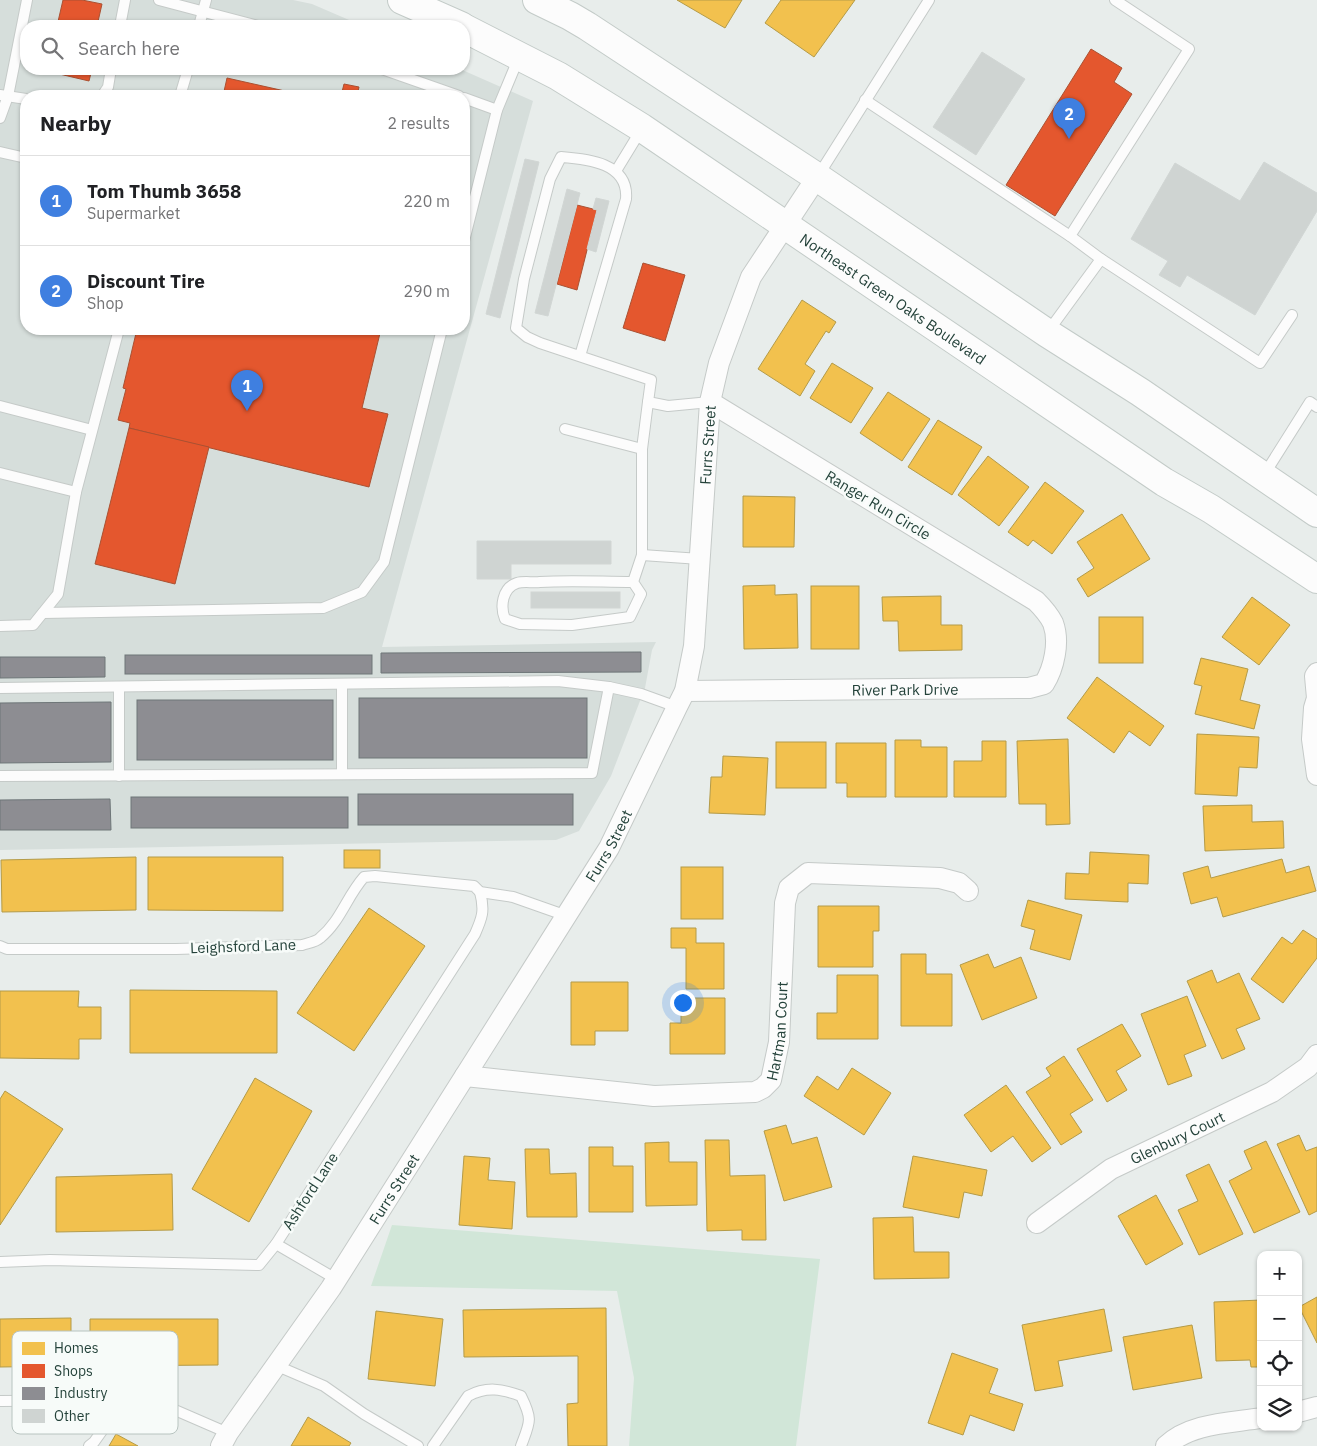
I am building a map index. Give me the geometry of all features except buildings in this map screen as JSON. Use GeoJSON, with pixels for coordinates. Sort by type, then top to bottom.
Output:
{"type":"FeatureCollection","features":[{"type":"Feature","properties":{"kind":"main road","name":"Northeast Green Oaks Boulevard"},"geometry":{"type":"LineString","coordinates":[[402,0],[446,20]]}},
{"type":"Feature","properties":{"kind":"main road"},"geometry":{"type":"LineString","coordinates":[[537,0],[587,26],[817,177],[1047,333],[1140,392],[1317,513]]}},
{"type":"Feature","properties":{"kind":"main road","name":"Northeast Green Oaks Boulevard"},"geometry":{"type":"LineString","coordinates":[[470,31],[558,76],[642,128],[1164,482],[1211,509],[1317,579]]}},
{"type":"Feature","properties":{"kind":"street","name":"Furrs Street"},"geometry":{"type":"LineString","coordinates":[[224,1440],[336,1279],[609,848],[681,699],[694,646],[710,402],[719,363],[751,277],[817,177]]}},
{"type":"Feature","properties":{"kind":"street","name":"Ranger Run Circle"},"geometry":{"type":"LineString","coordinates":[[710,402],[1036,601],[1044,609]]}},
{"type":"Feature","properties":{"kind":"street","name":"River Park Drive"},"geometry":{"type":"LineString","coordinates":[[681,699],[1029,688],[1044,684],[1051,673],[1056,648],[1053,624],[1044,609]]}},
{"type":"Feature","properties":{"kind":"street"},"geometry":{"type":"LineString","coordinates":[[1317,673],[1317,698],[1314,708],[1312,739],[1317,775]]}},
{"type":"Feature","properties":{"kind":"street","name":"Hartman Court"},"geometry":{"type":"LineString","coordinates":[[464,1076],[654,1096],[755,1092],[763,1088],[771,1080],[779,1042],[785,903],[789,888],[808,873],[940,878],[959,883],[968,891]]}},
{"type":"Feature","properties":{"kind":"street","name":"Glenbury Court"},"geometry":{"type":"LineString","coordinates":[[1037,1222],[1111,1169],[1272,1092],[1308,1067],[1317,1055]]}},
{"type":"Feature","properties":{"kind":"street"},"geometry":{"type":"LineString","coordinates":[[1302,1411],[1317,1407]]}},
{"type":"Feature","properties":{"kind":"street"},"geometry":{"type":"LineString","coordinates":[[1166,1446],[1171,1441],[1199,1427],[1257,1419]]}},
{"type":"Feature","properties":{"kind":"lane"},"geometry":{"type":"LineString","coordinates":[[22,20],[27,0]]}},
{"type":"Feature","properties":{"kind":"lane"},"geometry":{"type":"LineString","coordinates":[[121,20],[125,0]]}},
{"type":"Feature","properties":{"kind":"lane"},"geometry":{"type":"LineString","coordinates":[[159,0],[236,20]]}},
{"type":"Feature","properties":{"kind":"lane"},"geometry":{"type":"LineString","coordinates":[[201,20],[206,0]]}},
{"type":"Feature","properties":{"kind":"lane"},"geometry":{"type":"LineString","coordinates":[[817,177],[929,0]]}},
{"type":"Feature","properties":{"kind":"lane"},"geometry":{"type":"LineString","coordinates":[[1070,236],[1189,49],[1115,0]]}},
{"type":"Feature","properties":{"kind":"lane"},"geometry":{"type":"LineString","coordinates":[[0,118],[20,29]]}},
{"type":"Feature","properties":{"kind":"lane"},"geometry":{"type":"LineString","coordinates":[[470,216],[496,110],[519,56]]}},
{"type":"Feature","properties":{"kind":"lane"},"geometry":{"type":"LineString","coordinates":[[106,90],[110,75]]}},
{"type":"Feature","properties":{"kind":"lane"},"geometry":{"type":"LineString","coordinates":[[182,90],[186,75]]}},
{"type":"Feature","properties":{"kind":"lane"},"geometry":{"type":"LineString","coordinates":[[399,75],[442,90]]}},
{"type":"Feature","properties":{"kind":"lane"},"geometry":{"type":"LineString","coordinates":[[4,95],[20,98]]}},
{"type":"Feature","properties":{"kind":"lane"},"geometry":{"type":"LineString","coordinates":[[470,100],[496,110]]}},
{"type":"Feature","properties":{"kind":"lane"},"geometry":{"type":"LineString","coordinates":[[865,100],[1260,364],[1292,315]]}},
{"type":"Feature","properties":{"kind":"lane"},"geometry":{"type":"LineString","coordinates":[[616,172],[642,128]]}},
{"type":"Feature","properties":{"kind":"lane"},"geometry":{"type":"LineString","coordinates":[[0,152],[20,157]]}},
{"type":"Feature","properties":{"kind":"lane"},"geometry":{"type":"LineString","coordinates":[[580,356],[626,199],[627,188],[622,177],[616,172],[586,159],[561,157],[550,179],[524,279],[516,328],[527,337],[540,343],[651,380],[642,450],[642,555],[633,582]]}},
{"type":"Feature","properties":{"kind":"lane"},"geometry":{"type":"LineString","coordinates":[[1047,333],[1101,258]]}},
{"type":"Feature","properties":{"kind":"lane"},"geometry":{"type":"LineString","coordinates":[[0,626],[33,625],[58,594],[76,492],[117,335]]}},
{"type":"Feature","properties":{"kind":"lane"},"geometry":{"type":"LineString","coordinates":[[43,613],[323,608],[362,592],[384,562],[441,335]]}},
{"type":"Feature","properties":{"kind":"lane"},"geometry":{"type":"LineString","coordinates":[[648,402],[668,406],[710,402]]}},
{"type":"Feature","properties":{"kind":"lane"},"geometry":{"type":"LineString","coordinates":[[1263,477],[1310,402],[1317,407]]}},
{"type":"Feature","properties":{"kind":"lane"},"geometry":{"type":"LineString","coordinates":[[0,406],[92,430]]}},
{"type":"Feature","properties":{"kind":"lane"},"geometry":{"type":"LineString","coordinates":[[564,429],[642,450]]}},
{"type":"Feature","properties":{"kind":"lane"},"geometry":{"type":"LineString","coordinates":[[0,473],[76,492]]}},
{"type":"Feature","properties":{"kind":"lane"},"geometry":{"type":"LineString","coordinates":[[642,555],[700,560]]}},
{"type":"Feature","properties":{"kind":"lane"},"geometry":{"type":"LineString","coordinates":[[555,581],[633,582],[642,594],[630,617],[572,625],[520,624],[505,619],[502,611],[502,602],[506,592],[516,584],[555,581]]}},
{"type":"Feature","properties":{"kind":"lane"},"geometry":{"type":"LineString","coordinates":[[0,688],[558,681],[681,699]]}},
{"type":"Feature","properties":{"kind":"lane"},"geometry":{"type":"LineString","coordinates":[[342,684],[342,774]]}},
{"type":"Feature","properties":{"kind":"lane"},"geometry":{"type":"LineString","coordinates":[[119,687],[119,776]]}},
{"type":"Feature","properties":{"kind":"lane"},"geometry":{"type":"LineString","coordinates":[[0,776],[592,773],[608,687]]}},
{"type":"Feature","properties":{"kind":"lane","name":"Leighsford Lane"},"geometry":{"type":"LineString","coordinates":[[0,946],[7,948],[176,948],[302,944],[319,940],[336,920],[356,886],[364,877],[375,876],[474,886],[480,892],[508,896],[567,916]]}},
{"type":"Feature","properties":{"kind":"lane","name":"Ashford Lane"},"geometry":{"type":"LineString","coordinates":[[0,1262],[50,1260],[259,1265],[276,1244],[475,934],[482,918],[484,905],[480,892]]}},
{"type":"Feature","properties":{"kind":"lane"},"geometry":{"type":"LineString","coordinates":[[276,1244],[336,1279]]}},
{"type":"Feature","properties":{"kind":"lane"},"geometry":{"type":"LineString","coordinates":[[275,1365],[324,1386],[412,1444]]}},
{"type":"Feature","properties":{"kind":"lane"},"geometry":{"type":"LineString","coordinates":[[433,1446],[468,1396],[477,1392],[500,1389],[522,1396],[528,1409],[530,1423],[521,1446]]}},
{"type":"Feature","properties":{"kind":"lane"},"geometry":{"type":"LineString","coordinates":[[178,1413],[224,1440]]}},
{"type":"Feature","properties":{"kind":"lane"},"geometry":{"type":"LineString","coordinates":[[89,1446],[100,1434]]}},
{"type":"Feature","properties":{"kind":"shaded area"},"geometry":{"type":"Polygon","coordinates":[[[0,0],[293,0],[312,4],[349,20],[20,20],[20,75],[470,75],[470,73],[533,101],[470,329],[470,90],[20,90],[20,335],[468,335],[382,647],[656,642],[652,650],[645,688],[611,776],[579,831],[556,840],[0,850],[0,0]]]}},
{"type":"Feature","properties":{"kind":"green space"},"geometry":{"type":"Polygon","coordinates":[[[392,1225],[820,1259],[796,1446],[629,1446],[634,1378],[617,1291],[371,1286],[392,1225]]]}},
{"type":"Feature","properties":{"kind":"place","name":"Discount Tire"},"geometry":{"type":"Point","coordinates":[1069,139]}},
{"type":"Feature","properties":{"kind":"place","name":"Tom Thumb 3658"},"geometry":{"type":"Point","coordinates":[247,411]}}]}
